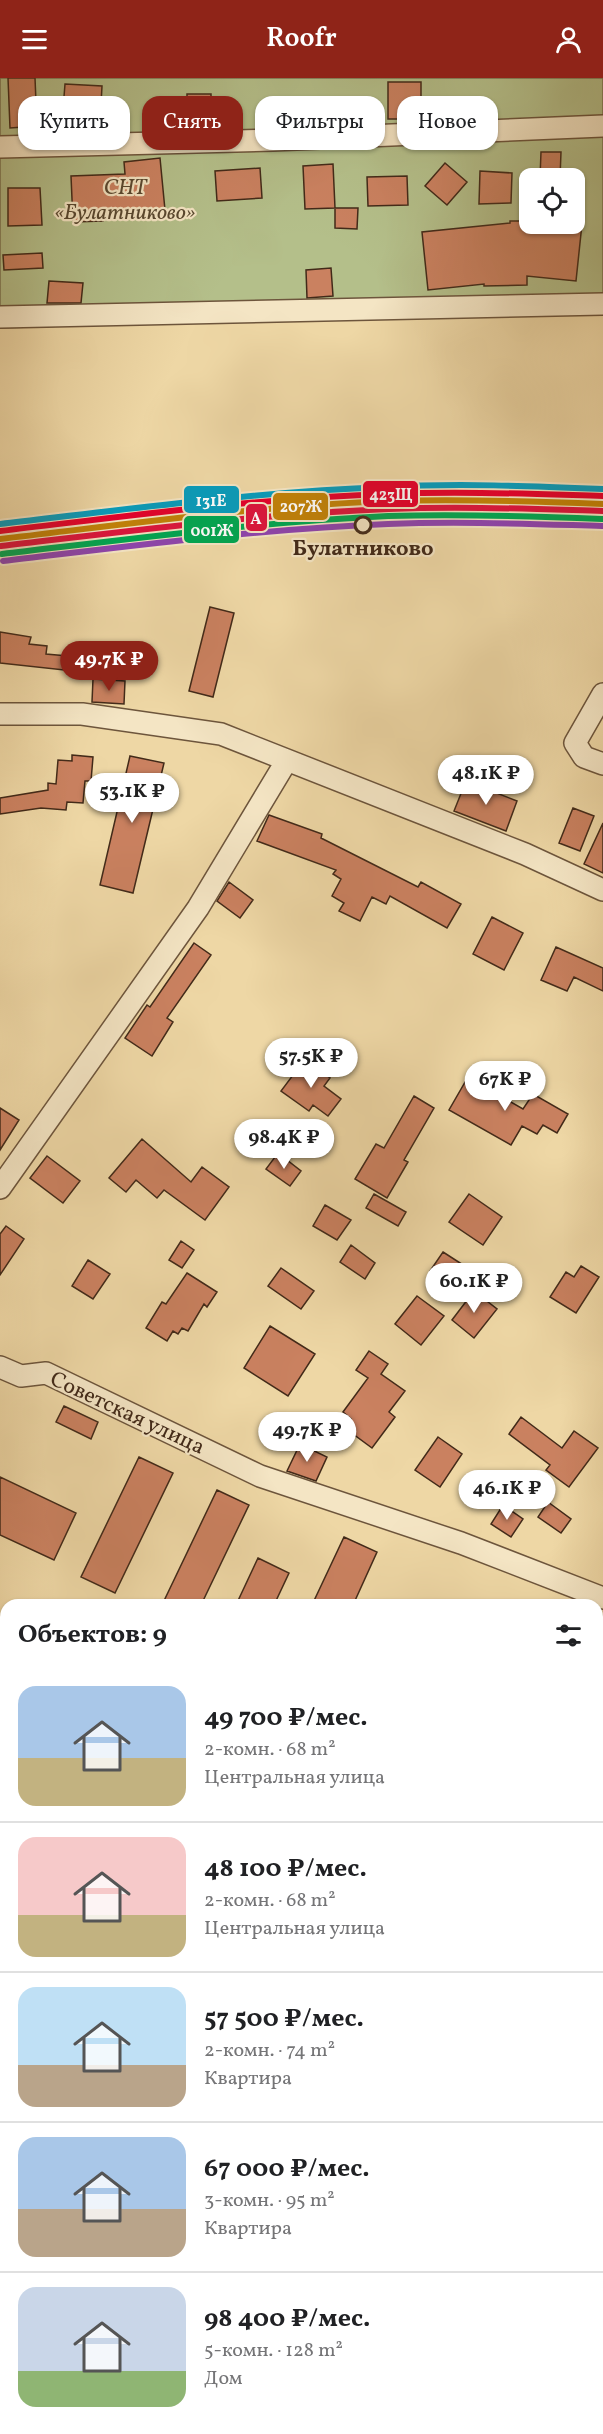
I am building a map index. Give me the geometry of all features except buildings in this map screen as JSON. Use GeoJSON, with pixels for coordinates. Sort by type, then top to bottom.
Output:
{"type":"FeatureCollection","features":[{"type":"Feature","properties":{"kind":"street"},"geometry":{"type":"LineString","coordinates":[[0,147],[273,140],[603,126]]}},
{"type":"Feature","properties":{"kind":"street"},"geometry":{"type":"LineString","coordinates":[[0,317],[603,304]]}},
{"type":"Feature","properties":{"kind":"street"},"geometry":{"type":"LineString","coordinates":[[603,694],[575,743],[584,757],[603,764]]}},
{"type":"Feature","properties":{"kind":"street"},"geometry":{"type":"LineString","coordinates":[[0,714],[82,714],[221,734],[525,854],[603,890]]}},
{"type":"Feature","properties":{"kind":"street"},"geometry":{"type":"LineString","coordinates":[[0,1188],[198,908],[287,760]]}},
{"type":"Feature","properties":{"kind":"street","name":"Советская улица"},"geometry":{"type":"LineString","coordinates":[[0,1367],[21,1376],[46,1373],[260,1476],[461,1543],[603,1598]]}},
{"type":"Feature","properties":{"kind":"green space","name":"СНТ «Булатниково»"},"geometry":{"type":"Polygon","coordinates":[[[0,78],[603,78],[603,309],[0,328],[0,78]]]}},
{"type":"Feature","properties":{"kind":"transit line","name":"131Е"},"geometry":{"type":"LineString","coordinates":[[0,524],[192,502],[337,489],[466,485],[603,489]]}},
{"type":"Feature","properties":{"kind":"transit line","name":"423Щ"},"geometry":{"type":"LineString","coordinates":[[0,531],[194,508],[340,496],[443,493],[603,496]]}},
{"type":"Feature","properties":{"kind":"transit line","name":"207Ж"},"geometry":{"type":"LineString","coordinates":[[0,539],[194,516],[340,503],[443,500],[603,504]]}},
{"type":"Feature","properties":{"kind":"transit line","name":"A"},"geometry":{"type":"LineString","coordinates":[[1,546],[195,524],[340,511],[443,508],[603,511]]}},
{"type":"Feature","properties":{"kind":"transit line","name":"001Ж"},"geometry":{"type":"LineString","coordinates":[[2,554],[291,522],[388,516],[522,516],[602,519]]}},
{"type":"Feature","properties":{"kind":"transit line"},"geometry":{"type":"LineString","coordinates":[[3,561],[195,539],[340,526],[441,523],[602,526]]}},
{"type":"Feature","properties":{"kind":"place","name":"Булатниково"},"geometry":{"type":"Point","coordinates":[363,525]}}]}
